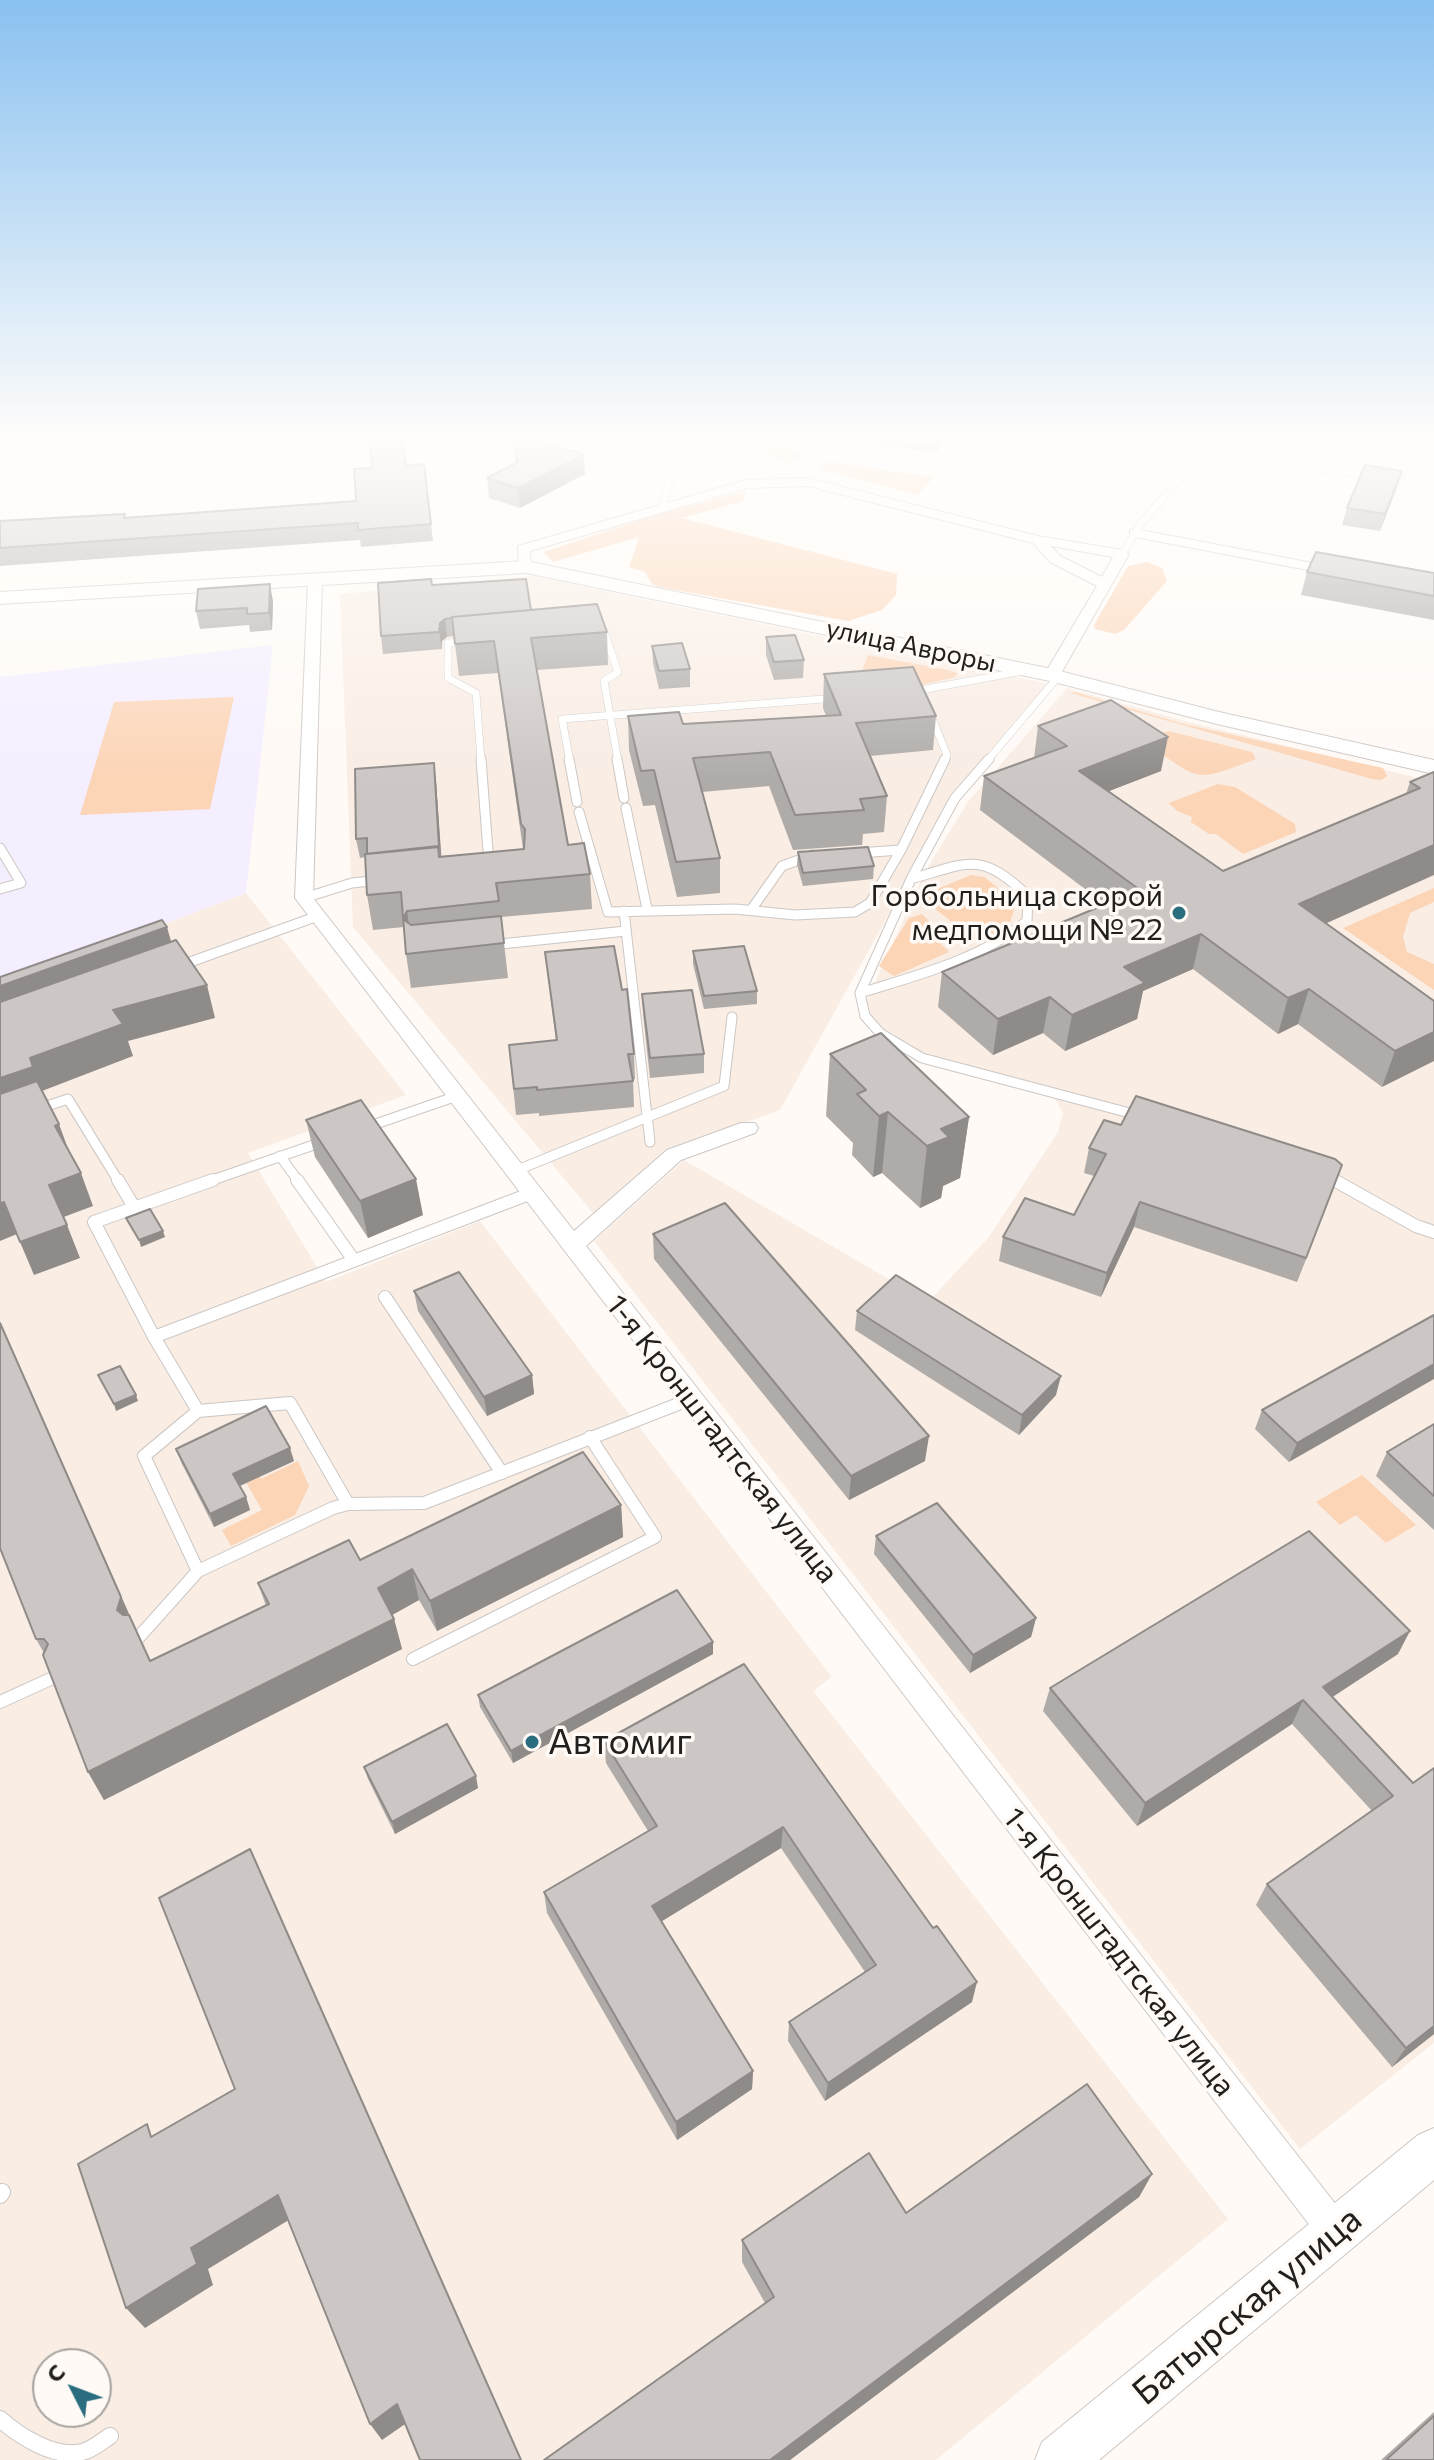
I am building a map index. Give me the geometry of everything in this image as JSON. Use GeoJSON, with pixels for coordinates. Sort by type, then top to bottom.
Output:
{"type":"FeatureCollection","features":[{"type":"Feature","properties":{"kind":"street"},"geometry":{"type":"LineString","coordinates":[[524,553],[526,567]]}},
{"type":"Feature","properties":{"kind":"street"},"geometry":{"type":"LineString","coordinates":[[1049,553],[1055,559],[1104,584]]}},
{"type":"Feature","properties":{"kind":"street"},"geometry":{"type":"LineString","coordinates":[[1055,676],[1122,554],[1115,553]]}},
{"type":"Feature","properties":{"kind":"street"},"geometry":{"type":"LineString","coordinates":[[1239,553],[1361,576]]}},
{"type":"Feature","properties":{"kind":"street","name":"улица Авроры"},"geometry":{"type":"LineString","coordinates":[[0,598],[526,567],[1055,676],[1217,718],[1434,767]]}},
{"type":"Feature","properties":{"kind":"street"},"geometry":{"type":"LineString","coordinates":[[311,907],[315,580]]}},
{"type":"Feature","properties":{"kind":"street","name":"1-я Кронштадтская улица"},"geometry":{"type":"LineString","coordinates":[[311,907],[1336,2232]]}},
{"type":"Feature","properties":{"kind":"street"},"geometry":{"type":"LineString","coordinates":[[572,1246],[674,1155],[748,1128]]}},
{"type":"Feature","properties":{"kind":"street","name":"Батырская улица"},"geometry":{"type":"LineString","coordinates":[[1060,2460],[1336,2232],[1432,2157]]}},
{"type":"Feature","properties":{"kind":"lane"},"geometry":{"type":"LineString","coordinates":[[587,631],[603,629],[618,672],[604,681],[647,909]]}},
{"type":"Feature","properties":{"kind":"lane"},"geometry":{"type":"LineString","coordinates":[[474,870],[494,867],[476,693],[448,678],[448,643],[479,640]]}},
{"type":"Feature","properties":{"kind":"lane"},"geometry":{"type":"LineString","coordinates":[[898,693],[1027,670]]}},
{"type":"Feature","properties":{"kind":"lane"},"geometry":{"type":"LineString","coordinates":[[1055,676],[955,798],[911,879],[860,993],[859,1006],[869,1023],[891,1041],[922,1058],[1151,1119]]}},
{"type":"Feature","properties":{"kind":"lane"},"geometry":{"type":"LineString","coordinates":[[853,696],[562,719],[578,807],[608,912],[647,909],[751,910],[795,915],[855,912],[870,903],[901,850],[947,755],[921,690]]}},
{"type":"Feature","properties":{"kind":"lane"},"geometry":{"type":"LineString","coordinates":[[0,848],[21,883],[0,889]]}},
{"type":"Feature","properties":{"kind":"lane"},"geometry":{"type":"LineString","coordinates":[[854,853],[901,850]]}},
{"type":"Feature","properties":{"kind":"lane"},"geometry":{"type":"LineString","coordinates":[[751,910],[780,864],[790,858],[823,855]]}},
{"type":"Feature","properties":{"kind":"lane"},"geometry":{"type":"LineString","coordinates":[[860,993],[949,964],[1017,930],[1027,921],[1028,896],[1002,870],[985,862],[911,879]]}},
{"type":"Feature","properties":{"kind":"lane"},"geometry":{"type":"LineString","coordinates":[[174,968],[311,907],[352,883],[397,878]]}},
{"type":"Feature","properties":{"kind":"lane"},"geometry":{"type":"LineString","coordinates":[[624,911],[650,1142]]}},
{"type":"Feature","properties":{"kind":"lane"},"geometry":{"type":"LineString","coordinates":[[476,946],[626,931]]}},
{"type":"Feature","properties":{"kind":"lane"},"geometry":{"type":"LineString","coordinates":[[416,952],[461,948]]}},
{"type":"Feature","properties":{"kind":"lane"},"geometry":{"type":"LineString","coordinates":[[515,1171],[724,1086],[732,1017]]}},
{"type":"Feature","properties":{"kind":"lane"},"geometry":{"type":"LineString","coordinates":[[354,1131],[457,1096]]}},
{"type":"Feature","properties":{"kind":"lane"},"geometry":{"type":"LineString","coordinates":[[27,1113],[68,1099],[134,1207]]}},
{"type":"Feature","properties":{"kind":"lane"},"geometry":{"type":"LineString","coordinates":[[198,1411],[154,1337],[94,1222],[339,1136]]}},
{"type":"Feature","properties":{"kind":"lane"},"geometry":{"type":"LineString","coordinates":[[280,1156],[353,1259]]}},
{"type":"Feature","properties":{"kind":"lane"},"geometry":{"type":"LineString","coordinates":[[1314,1169],[1433,1233]]}},
{"type":"Feature","properties":{"kind":"lane"},"geometry":{"type":"LineString","coordinates":[[154,1337],[532,1193]]}},
{"type":"Feature","properties":{"kind":"lane"},"geometry":{"type":"LineString","coordinates":[[385,1297],[502,1473]]}},
{"type":"Feature","properties":{"kind":"lane"},"geometry":{"type":"LineString","coordinates":[[139,1637],[198,1571],[333,1508],[348,1504],[424,1503],[691,1399]]}},
{"type":"Feature","properties":{"kind":"lane"},"geometry":{"type":"LineString","coordinates":[[198,1571],[144,1456],[198,1411],[290,1403],[348,1504]]}},
{"type":"Feature","properties":{"kind":"lane"},"geometry":{"type":"LineString","coordinates":[[413,1659],[655,1537],[590,1437]]}},
{"type":"Feature","properties":{"kind":"lane"},"geometry":{"type":"LineString","coordinates":[[0,1702],[55,1677]]}},
{"type":"Feature","properties":{"kind":"lane"},"geometry":{"type":"LineString","coordinates":[[0,2419],[12,2431],[37,2444],[80,2452],[110,2436]]}},
{"type":"Feature","properties":{"kind":"shaded area"},"geometry":{"type":"Polygon","coordinates":[[[545,553],[585,553],[553,562],[545,553]]]}},
{"type":"Feature","properties":{"kind":"shaded area"},"geometry":{"type":"Polygon","coordinates":[[[634,553],[816,553],[897,574],[896,595],[882,610],[848,621],[659,587],[652,584],[645,572],[629,567],[634,553]]]}},
{"type":"Feature","properties":{"kind":"shaded area"},"geometry":{"type":"Polygon","coordinates":[[[1147,562],[1162,568],[1167,581],[1124,630],[1115,634],[1095,629],[1094,625],[1128,566],[1147,562]]]}},
{"type":"Feature","properties":{"kind":"shaded area"},"geometry":{"type":"Polygon","coordinates":[[[532,576],[1055,685],[949,806],[780,1110],[676,1148],[598,1219],[353,927],[340,594],[532,576]]]}},
{"type":"Feature","properties":{"kind":"shaded area"},"geometry":{"type":"Polygon","coordinates":[[[273,645],[246,893],[0,986],[0,677],[273,645]]]}},
{"type":"Feature","properties":{"kind":"shaded area"},"geometry":{"type":"Polygon","coordinates":[[[868,655],[957,673],[956,677],[916,686],[857,684],[868,655]]]}},
{"type":"Feature","properties":{"kind":"shaded area"},"geometry":{"type":"Polygon","coordinates":[[[1067,688],[1185,721],[1434,782],[1434,2043],[1300,2149],[594,1241],[684,1160],[928,1302],[988,1238],[1058,1132],[1063,1113],[1048,1086],[927,1055],[877,1024],[865,1005],[925,872],[967,803],[1067,688]]]}},
{"type":"Feature","properties":{"kind":"shaded area"},"geometry":{"type":"Polygon","coordinates":[[[1070,693],[1184,724],[1383,768],[1387,776],[1381,780],[1372,779],[1070,693]]]}},
{"type":"Feature","properties":{"kind":"shaded area"},"geometry":{"type":"Polygon","coordinates":[[[234,697],[210,809],[80,815],[114,702],[234,697]]]}},
{"type":"Feature","properties":{"kind":"shaded area"},"geometry":{"type":"Polygon","coordinates":[[[1169,731],[1252,752],[1256,759],[1207,775],[1187,771],[1145,742],[1144,738],[1169,731]]]}},
{"type":"Feature","properties":{"kind":"shaded area"},"geometry":{"type":"Polygon","coordinates":[[[1218,784],[1235,787],[1295,824],[1296,832],[1243,854],[1216,834],[1209,834],[1191,822],[1192,817],[1177,811],[1169,803],[1218,784]]]}},
{"type":"Feature","properties":{"kind":"shaded area"},"geometry":{"type":"Polygon","coordinates":[[[971,875],[984,877],[1016,902],[1009,927],[977,942],[924,900],[925,894],[971,875]]]}},
{"type":"Feature","properties":{"kind":"shaded area"},"geometry":{"type":"Polygon","coordinates":[[[1434,888],[1434,902],[1410,913],[1403,937],[1407,952],[1434,964],[1434,990],[1343,928],[1434,888]]]}},
{"type":"Feature","properties":{"kind":"shaded area"},"geometry":{"type":"Polygon","coordinates":[[[246,893],[406,1095],[248,1153],[326,1282],[480,1221],[832,1677],[813,1691],[1228,2219],[936,2460],[0,2460],[0,986],[246,893]]]}},
{"type":"Feature","properties":{"kind":"shaded area"},"geometry":{"type":"Polygon","coordinates":[[[922,914],[949,941],[941,944],[949,952],[894,976],[879,966],[909,918],[922,914]]]}},
{"type":"Feature","properties":{"kind":"shaded area"},"geometry":{"type":"Polygon","coordinates":[[[238,1440],[261,1479],[298,1461],[309,1486],[295,1515],[231,1546],[222,1530],[262,1510],[225,1446],[238,1440]]]}},
{"type":"Feature","properties":{"kind":"shaded area"},"geometry":{"type":"Polygon","coordinates":[[[1362,1475],[1416,1525],[1386,1543],[1356,1515],[1340,1525],[1316,1502],[1362,1475]]]}},
{"type":"Feature","properties":{"kind":"building"},"geometry":{"type":"Polygon","coordinates":[[[1316,553],[1320,553],[1434,573],[1434,596],[1307,572],[1316,553]]]}},
{"type":"Feature","properties":{"kind":"building"},"geometry":{"type":"Polygon","coordinates":[[[431,579],[432,585],[526,579],[531,610],[452,617],[440,623],[439,632],[381,636],[378,583],[431,579]]]}},
{"type":"Feature","properties":{"kind":"building"},"geometry":{"type":"Polygon","coordinates":[[[270,584],[269,613],[247,614],[247,608],[196,611],[198,589],[270,584]]]}},
{"type":"Feature","properties":{"kind":"building"},"geometry":{"type":"Polygon","coordinates":[[[597,604],[607,632],[531,638],[568,845],[584,843],[590,874],[496,883],[499,901],[407,911],[403,919],[401,892],[367,895],[365,854],[438,846],[439,857],[524,849],[525,829],[521,824],[494,641],[455,644],[452,617],[597,604]]]}},
{"type":"Feature","properties":{"kind":"building"},"geometry":{"type":"Polygon","coordinates":[[[795,635],[804,660],[774,662],[766,637],[795,635]]]}},
{"type":"Feature","properties":{"kind":"building"},"geometry":{"type":"Polygon","coordinates":[[[682,643],[690,669],[659,671],[652,646],[682,643]]]}},
{"type":"Feature","properties":{"kind":"building"},"geometry":{"type":"Polygon","coordinates":[[[913,667],[936,716],[856,723],[887,796],[860,799],[864,810],[795,815],[770,752],[693,758],[720,858],[676,862],[654,770],[641,771],[628,716],[679,712],[683,724],[841,715],[824,674],[913,667]]]}},
{"type":"Feature","properties":{"kind":"building"},"geometry":{"type":"Polygon","coordinates":[[[1111,700],[1168,737],[1079,771],[1223,871],[1420,788],[1410,782],[1434,772],[1434,845],[1299,904],[1434,1001],[1434,1032],[1395,1051],[1309,989],[1288,998],[1201,934],[1124,967],[1145,983],[1072,1015],[1050,997],[998,1019],[942,972],[1140,890],[984,776],[1067,746],[1038,726],[1111,700]]]}},
{"type":"Feature","properties":{"kind":"building"},"geometry":{"type":"Polygon","coordinates":[[[434,763],[439,847],[367,854],[367,838],[356,839],[355,769],[434,763]]]}},
{"type":"Feature","properties":{"kind":"building"},"geometry":{"type":"Polygon","coordinates":[[[868,847],[874,866],[803,873],[798,852],[868,847]]]}},
{"type":"Feature","properties":{"kind":"building"},"geometry":{"type":"Polygon","coordinates":[[[501,916],[504,943],[406,954],[403,919],[411,925],[501,916]]]}},
{"type":"Feature","properties":{"kind":"building"},"geometry":{"type":"Polygon","coordinates":[[[162,920],[167,927],[0,986],[0,977],[162,920]]]}},
{"type":"Feature","properties":{"kind":"building"},"geometry":{"type":"Polygon","coordinates":[[[176,940],[207,985],[113,1010],[123,1024],[30,1058],[33,1067],[0,1078],[0,1002],[176,940]]]}},
{"type":"Feature","properties":{"kind":"building"},"geometry":{"type":"Polygon","coordinates":[[[614,946],[622,990],[627,989],[634,1054],[628,1054],[633,1081],[537,1090],[537,1087],[514,1089],[509,1045],[557,1040],[545,952],[614,946]]]}},
{"type":"Feature","properties":{"kind":"building"},"geometry":{"type":"Polygon","coordinates":[[[744,946],[757,991],[704,996],[693,951],[744,946]]]}},
{"type":"Feature","properties":{"kind":"building"},"geometry":{"type":"Polygon","coordinates":[[[692,990],[704,1054],[650,1058],[642,994],[692,990]]]}},
{"type":"Feature","properties":{"kind":"building"},"geometry":{"type":"Polygon","coordinates":[[[881,1033],[969,1117],[941,1129],[949,1137],[927,1146],[888,1112],[879,1116],[857,1094],[866,1090],[830,1054],[881,1033]]]}},
{"type":"Feature","properties":{"kind":"building"},"geometry":{"type":"Polygon","coordinates":[[[37,1081],[59,1124],[55,1126],[81,1173],[49,1185],[67,1225],[20,1242],[4,1202],[0,1203],[0,1094],[37,1081]]]}},
{"type":"Feature","properties":{"kind":"building"},"geometry":{"type":"Polygon","coordinates":[[[1136,1096],[1335,1159],[1342,1165],[1306,1258],[1140,1202],[1107,1273],[1003,1237],[1025,1198],[1074,1215],[1106,1154],[1089,1148],[1104,1120],[1121,1125],[1136,1096]]]}},
{"type":"Feature","properties":{"kind":"building"},"geometry":{"type":"Polygon","coordinates":[[[361,1100],[416,1179],[360,1201],[306,1120],[361,1100]]]}},
{"type":"Feature","properties":{"kind":"building"},"geometry":{"type":"Polygon","coordinates":[[[725,1203],[929,1436],[851,1476],[653,1234],[725,1203]]]}},
{"type":"Feature","properties":{"kind":"building"},"geometry":{"type":"Polygon","coordinates":[[[150,1209],[163,1231],[139,1240],[126,1218],[150,1209]]]}},
{"type":"Feature","properties":{"kind":"building"},"geometry":{"type":"Polygon","coordinates":[[[459,1272],[532,1375],[484,1397],[414,1291],[459,1272]]]}},
{"type":"Feature","properties":{"kind":"building"},"geometry":{"type":"Polygon","coordinates":[[[896,1275],[1061,1376],[1022,1415],[857,1311],[896,1275]]]}},
{"type":"Feature","properties":{"kind":"building"},"geometry":{"type":"Polygon","coordinates":[[[1434,1315],[1434,1364],[1297,1443],[1262,1410],[1434,1315]]]}},
{"type":"Feature","properties":{"kind":"building"},"geometry":{"type":"Polygon","coordinates":[[[0,1323],[121,1597],[117,1610],[129,1615],[150,1661],[269,1604],[258,1583],[349,1540],[360,1560],[583,1452],[621,1505],[430,1601],[412,1569],[378,1588],[394,1619],[88,1772],[43,1655],[48,1644],[44,1639],[36,1639],[0,1548],[0,1323]]]}},
{"type":"Feature","properties":{"kind":"building"},"geometry":{"type":"Polygon","coordinates":[[[120,1366],[136,1395],[114,1404],[98,1375],[120,1366]]]}},
{"type":"Feature","properties":{"kind":"building"},"geometry":{"type":"Polygon","coordinates":[[[266,1406],[290,1448],[233,1474],[246,1497],[210,1514],[176,1449],[266,1406]]]}},
{"type":"Feature","properties":{"kind":"building"},"geometry":{"type":"Polygon","coordinates":[[[1434,1424],[1434,1496],[1387,1452],[1434,1424]]]}},
{"type":"Feature","properties":{"kind":"building"},"geometry":{"type":"Polygon","coordinates":[[[937,1503],[1036,1618],[973,1655],[876,1536],[937,1503]]]}},
{"type":"Feature","properties":{"kind":"building"},"geometry":{"type":"Polygon","coordinates":[[[1309,1531],[1410,1631],[1323,1687],[1413,1783],[1434,1768],[1434,2026],[1406,2048],[1267,1884],[1393,1796],[1303,1700],[1145,1803],[1050,1688],[1309,1531]]]}},
{"type":"Feature","properties":{"kind":"building"},"geometry":{"type":"Polygon","coordinates":[[[677,1590],[713,1642],[511,1751],[478,1695],[677,1590]]]}},
{"type":"Feature","properties":{"kind":"building"},"geometry":{"type":"Polygon","coordinates":[[[744,1664],[933,1928],[937,1926],[977,1982],[828,2083],[789,2022],[876,1965],[783,1827],[652,1906],[753,2071],[676,2122],[544,1892],[657,1826],[604,1741],[744,1664]]]}},
{"type":"Feature","properties":{"kind":"building"},"geometry":{"type":"Polygon","coordinates":[[[447,1724],[476,1776],[392,1822],[364,1767],[447,1724]]]}},
{"type":"Feature","properties":{"kind":"building"},"geometry":{"type":"Polygon","coordinates":[[[250,1849],[521,2460],[420,2460],[397,2404],[370,2424],[278,2195],[191,2248],[197,2264],[126,2308],[78,2164],[147,2124],[151,2137],[235,2089],[159,1898],[250,1849]]]}},
{"type":"Feature","properties":{"kind":"building"},"geometry":{"type":"Polygon","coordinates":[[[1087,2084],[1152,2174],[770,2460],[544,2460],[774,2297],[742,2240],[869,2153],[906,2213],[1087,2084]]]}},
{"type":"Feature","properties":{"kind":"building"},"geometry":{"type":"Polygon","coordinates":[[[1434,2416],[1434,2460],[1386,2460],[1434,2416]]]}},
{"type":"Feature","properties":{"kind":"place","name":"Горбольница скорой медпомощи № 22"},"geometry":{"type":"Point","coordinates":[1179,913]}},
{"type":"Feature","properties":{"kind":"place","name":"Автомиг"},"geometry":{"type":"Point","coordinates":[532,1742]}}]}
